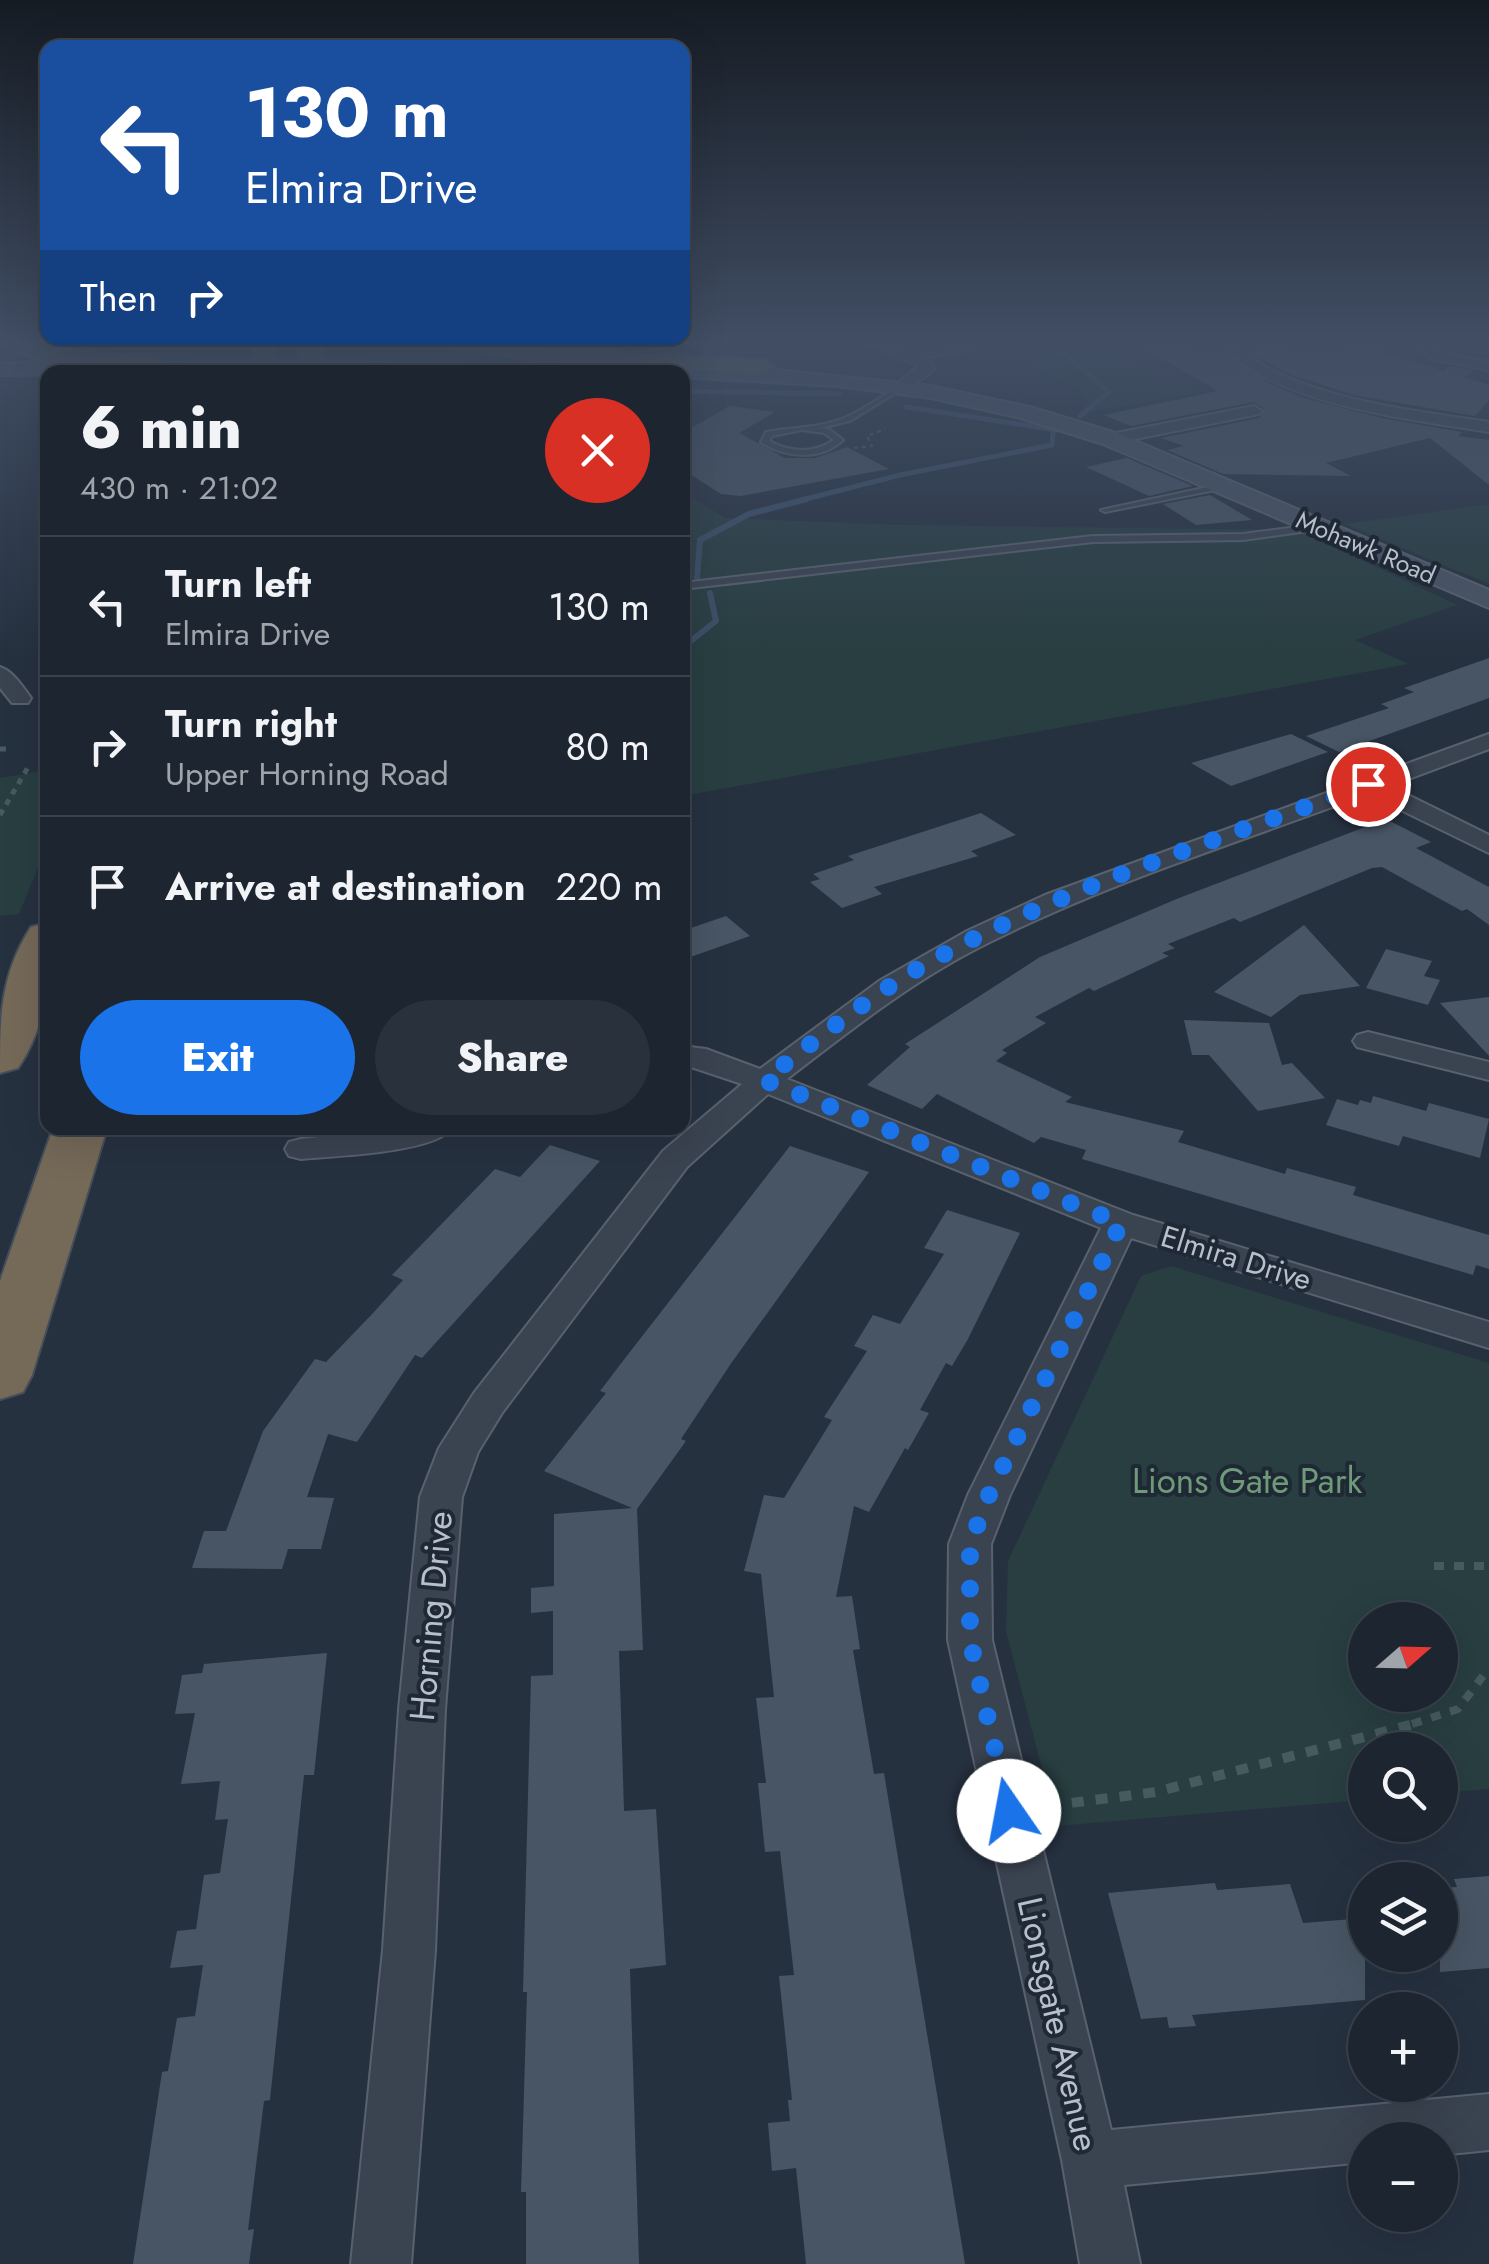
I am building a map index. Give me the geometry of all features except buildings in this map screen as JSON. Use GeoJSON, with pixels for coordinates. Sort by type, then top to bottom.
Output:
{"type":"FeatureCollection","features":[{"type":"Feature","properties":{"kind":"highway"},"geometry":{"type":"LineString","coordinates":[[0,1057],[40,956]]}},
{"type":"Feature","properties":{"kind":"highway"},"geometry":{"type":"LineString","coordinates":[[0,1376],[78,1135]]}},
{"type":"Feature","properties":{"kind":"main road","name":"Mohawk Road"},"geometry":{"type":"LineString","coordinates":[[1127,446],[1489,600]]}},
{"type":"Feature","properties":{"kind":"street"},"geometry":{"type":"LineString","coordinates":[[0,674],[20,698]]}},
{"type":"Feature","properties":{"kind":"street","name":"Horning Drive"},"geometry":{"type":"LineString","coordinates":[[381,2264],[410,1950],[422,1709],[440,1497],[459,1448],[488,1403],[675,1160],[764,1080],[876,996],[977,937],[1055,901],[1489,742]]}},
{"type":"Feature","properties":{"kind":"street"},"geometry":{"type":"LineString","coordinates":[[1368,784],[1489,845]]}},
{"type":"Feature","properties":{"kind":"street"},"geometry":{"type":"LineString","coordinates":[[1368,1041],[1489,1071]]}},
{"type":"Feature","properties":{"kind":"street","name":"Elmira Drive"},"geometry":{"type":"LineString","coordinates":[[690,1056],[764,1080],[1121,1223],[1489,1336]]}},
{"type":"Feature","properties":{"kind":"street"},"geometry":{"type":"LineString","coordinates":[[301,1149],[414,1135]]}},
{"type":"Feature","properties":{"kind":"street","name":"Lionsgate Avenue"},"geometry":{"type":"LineString","coordinates":[[1110,2264],[1090,2160],[970,1640],[970,1544],[989,1495],[1121,1223]]}},
{"type":"Feature","properties":{"kind":"street"},"geometry":{"type":"LineString","coordinates":[[1090,2160],[1489,2122]]}},
{"type":"Feature","properties":{"kind":"lane"},"geometry":{"type":"LineString","coordinates":[[773,446],[783,450],[821,450],[833,446]]}},
{"type":"Feature","properties":{"kind":"lane"},"geometry":{"type":"LineString","coordinates":[[1105,510],[1222,486]]}},
{"type":"Feature","properties":{"kind":"lane"},"geometry":{"type":"LineString","coordinates":[[690,585],[1093,539],[1242,537],[1320,526]]}},
{"type":"Feature","properties":{"kind":"path"},"geometry":{"type":"LineString","coordinates":[[843,446],[872,446]]}},
{"type":"Feature","properties":{"kind":"path"},"geometry":{"type":"LineString","coordinates":[[0,814],[30,764]]}},
{"type":"Feature","properties":{"kind":"path"},"geometry":{"type":"LineString","coordinates":[[1434,1566],[1489,1566]]}},
{"type":"Feature","properties":{"kind":"path"},"geometry":{"type":"LineString","coordinates":[[1009,1811],[1156,1792],[1424,1721],[1458,1709],[1489,1668]]}},
{"type":"Feature","properties":{"kind":"green space"},"geometry":{"type":"Polygon","coordinates":[[[690,497],[725,518],[902,525],[1298,530],[1457,605],[1355,640],[1409,664],[690,795],[690,497]]]}},
{"type":"Feature","properties":{"kind":"green space"},"geometry":{"type":"Polygon","coordinates":[[[1489,504],[1489,584],[1345,524],[1489,504]]]}},
{"type":"Feature","properties":{"kind":"green space"},"geometry":{"type":"Polygon","coordinates":[[[40,771],[40,863],[19,914],[0,916],[0,778],[40,771]]]}},
{"type":"Feature","properties":{"kind":"green space","name":"Lions Gate Park"},"geometry":{"type":"Polygon","coordinates":[[[1171,1266],[1489,1363],[1489,1789],[1458,1792],[1458,1732],[1348,1732],[1348,1801],[1057,1826],[1006,1631],[1008,1561],[1141,1276],[1171,1266]]]}},
{"type":"Feature","properties":{"kind":"waterway"},"geometry":{"type":"LineString","coordinates":[[798,501],[900,475],[1049,446]]}},
{"type":"Feature","properties":{"kind":"waterway"},"geometry":{"type":"LineString","coordinates":[[697,577],[700,540],[749,514],[807,499]]}},
{"type":"Feature","properties":{"kind":"waterway"},"geometry":{"type":"LineString","coordinates":[[690,642],[716,621],[710,593]]}},
{"type":"Feature","properties":{"kind":"route"},"geometry":{"type":"LineString","coordinates":[[1009,1811],[970,1640],[970,1544],[989,1495],[1121,1223],[764,1080],[862,1005],[977,937],[1055,901],[1368,784]]}}]}
